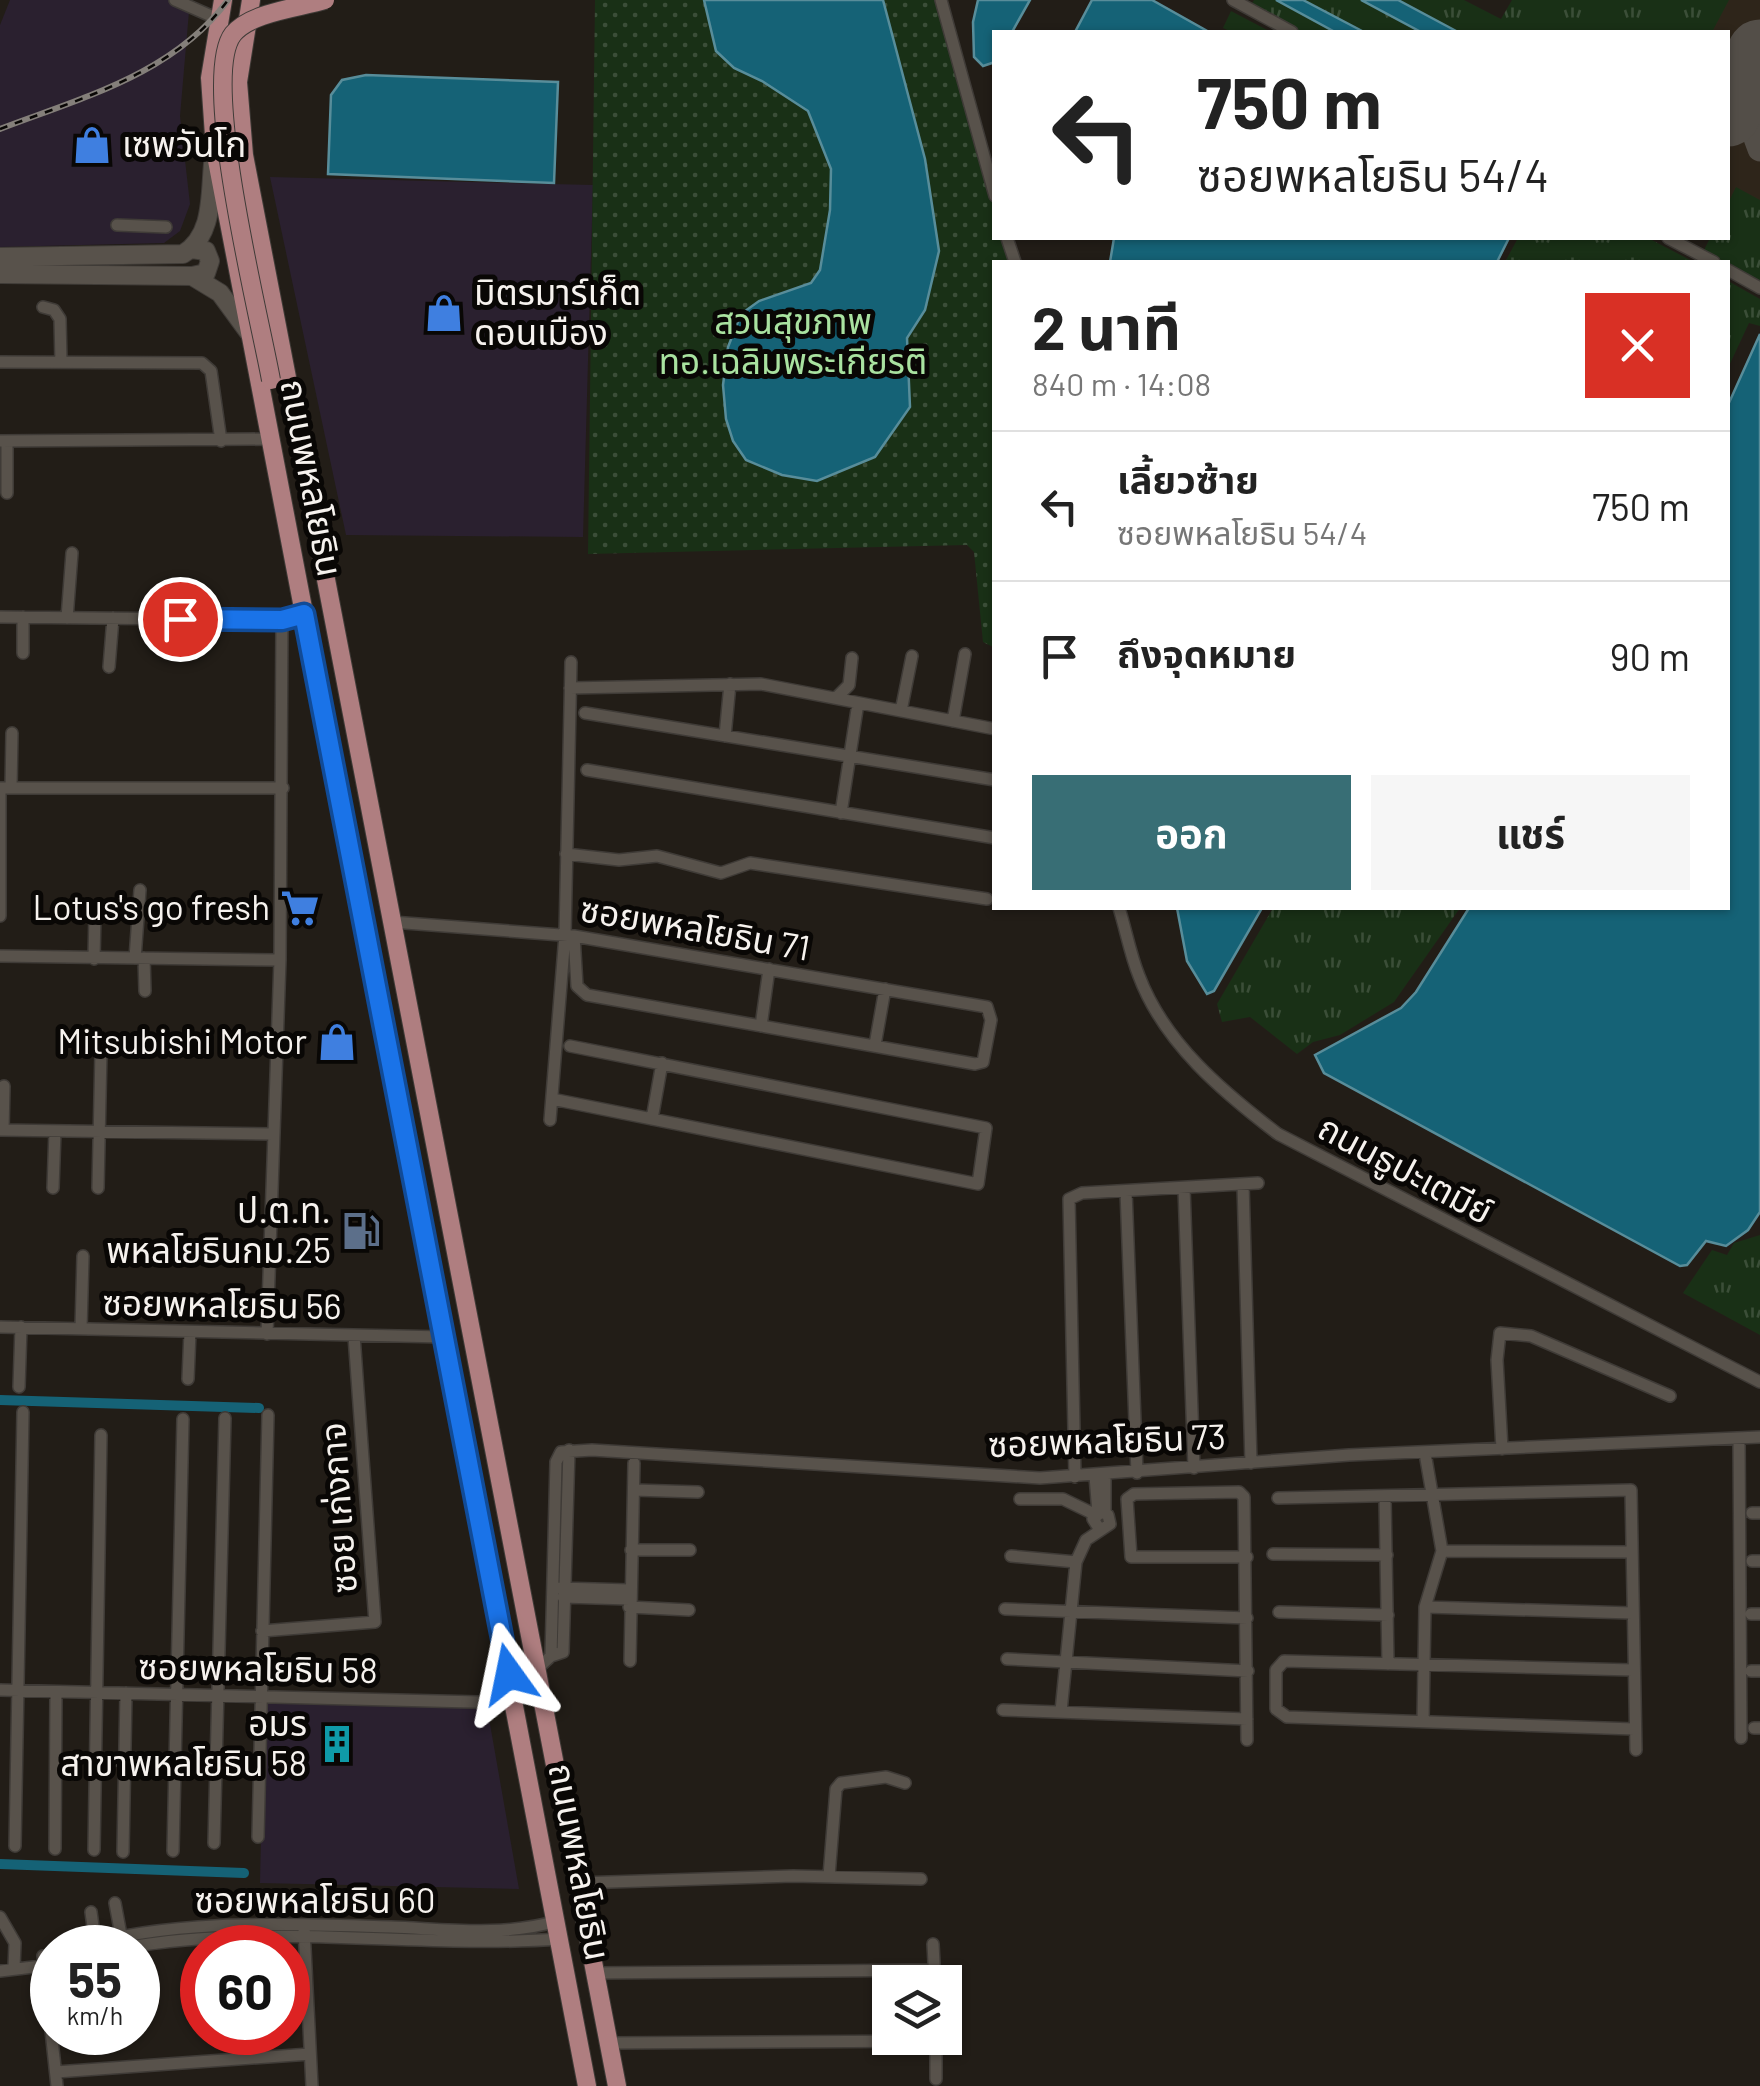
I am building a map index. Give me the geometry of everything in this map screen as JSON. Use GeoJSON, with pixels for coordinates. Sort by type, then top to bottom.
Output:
{"type":"FeatureCollection","features":[{"type":"Feature","properties":{"kind":"main road","name":"ถนนพหลโยธิน"},"geometry":{"type":"LineString","coordinates":[[223,0],[210,78],[215,150],[588,2086]]}},
{"type":"Feature","properties":{"kind":"main road","name":"ถนนพหลโยธิน"},"geometry":{"type":"LineString","coordinates":[[251,0],[238,82],[241,132],[477,1359],[544,1662],[579,1883],[617,2086]]}},
{"type":"Feature","properties":{"kind":"main road"},"geometry":{"type":"LineString","coordinates":[[280,485],[281,436],[227,142],[220,67],[232,35],[243,25],[325,0]]}},
{"type":"Feature","properties":{"kind":"main road"},"geometry":{"type":"LineString","coordinates":[[192,249],[206,229],[215,150]]}},
{"type":"Feature","properties":{"kind":"main road"},"geometry":{"type":"LineString","coordinates":[[0,257],[173,257],[192,249],[206,251],[210,261],[206,272],[192,276],[0,274]]}},
{"type":"Feature","properties":{"kind":"main road"},"geometry":{"type":"LineString","coordinates":[[192,276],[220,293],[250,334]]}},
{"type":"Feature","properties":{"kind":"main road"},"geometry":{"type":"LineString","coordinates":[[304,614],[332,612]]}},
{"type":"Feature","properties":{"kind":"main road"},"geometry":{"type":"LineString","coordinates":[[449,1369],[457,1357],[477,1359]]}},
{"type":"Feature","properties":{"kind":"street"},"geometry":{"type":"LineString","coordinates":[[175,0],[218,19]]}},
{"type":"Feature","properties":{"kind":"street"},"geometry":{"type":"LineString","coordinates":[[941,0],[992,186]]}},
{"type":"Feature","properties":{"kind":"street"},"geometry":{"type":"LineString","coordinates":[[1233,0],[1288,30]]}},
{"type":"Feature","properties":{"kind":"street"},"geometry":{"type":"LineString","coordinates":[[117,224],[166,227]]}},
{"type":"Feature","properties":{"kind":"street"},"geometry":{"type":"LineString","coordinates":[[1672,240],[1710,260]]}},
{"type":"Feature","properties":{"kind":"street"},"geometry":{"type":"LineString","coordinates":[[1730,271],[1760,288]]}},
{"type":"Feature","properties":{"kind":"street"},"geometry":{"type":"LineString","coordinates":[[43,307],[54,310],[60,319],[61,362]]}},
{"type":"Feature","properties":{"kind":"street"},"geometry":{"type":"LineString","coordinates":[[0,362],[206,364],[221,441]]}},
{"type":"Feature","properties":{"kind":"street"},"geometry":{"type":"LineString","coordinates":[[7,494],[3,442],[272,439]]}},
{"type":"Feature","properties":{"kind":"street"},"geometry":{"type":"LineString","coordinates":[[67,618],[72,554]]}},
{"type":"Feature","properties":{"kind":"street"},"geometry":{"type":"LineString","coordinates":[[0,617],[282,620],[304,614]]}},
{"type":"Feature","properties":{"kind":"street"},"geometry":{"type":"LineString","coordinates":[[23,617],[23,653]]}},
{"type":"Feature","properties":{"kind":"street"},"geometry":{"type":"LineString","coordinates":[[109,667],[112,618]]}},
{"type":"Feature","properties":{"kind":"street"},"geometry":{"type":"LineString","coordinates":[[267,1334],[280,960],[282,620]]}},
{"type":"Feature","properties":{"kind":"street"},"geometry":{"type":"LineString","coordinates":[[953,721],[965,654]]}},
{"type":"Feature","properties":{"kind":"street"},"geometry":{"type":"LineString","coordinates":[[901,711],[912,656]]}},
{"type":"Feature","properties":{"kind":"street"},"geometry":{"type":"LineString","coordinates":[[836,698],[849,684],[852,658]]}},
{"type":"Feature","properties":{"kind":"street"},"geometry":{"type":"LineString","coordinates":[[550,1120],[569,935],[566,854],[571,662]]}},
{"type":"Feature","properties":{"kind":"street"},"geometry":{"type":"LineString","coordinates":[[725,736],[730,684]]}},
{"type":"Feature","properties":{"kind":"street"},"geometry":{"type":"LineString","coordinates":[[570,688],[761,684],[992,728]]}},
{"type":"Feature","properties":{"kind":"street"},"geometry":{"type":"LineString","coordinates":[[841,813],[858,703]]}},
{"type":"Feature","properties":{"kind":"street"},"geometry":{"type":"LineString","coordinates":[[585,714],[992,780]]}},
{"type":"Feature","properties":{"kind":"street"},"geometry":{"type":"LineString","coordinates":[[0,916],[4,789],[12,733]]}},
{"type":"Feature","properties":{"kind":"street"},"geometry":{"type":"LineString","coordinates":[[587,770],[992,838]]}},
{"type":"Feature","properties":{"kind":"street"},"geometry":{"type":"LineString","coordinates":[[4,789],[283,788]]}},
{"type":"Feature","properties":{"kind":"street"},"geometry":{"type":"LineString","coordinates":[[566,854],[620,860],[657,856],[721,873],[750,863],[987,898]]}},
{"type":"Feature","properties":{"kind":"street"},"geometry":{"type":"LineString","coordinates":[[140,890],[140,958],[145,991]]}},
{"type":"Feature","properties":{"kind":"street","name":"ถนนธูปะเตมีย์"},"geometry":{"type":"LineString","coordinates":[[1120,910],[1140,978],[1175,1038],[1225,1094],[1278,1134],[1325,1162],[1760,1382]]}},
{"type":"Feature","properties":{"kind":"street"},"geometry":{"type":"LineString","coordinates":[[94,959],[95,913]]}},
{"type":"Feature","properties":{"kind":"street","name":"ซอยพหลโยธิน 71"},"geometry":{"type":"LineString","coordinates":[[392,922],[569,935],[987,1007],[991,1020],[981,1063],[875,1045]]}},
{"type":"Feature","properties":{"kind":"street"},"geometry":{"type":"LineString","coordinates":[[569,935],[581,993],[760,1026],[875,1045],[885,989]]}},
{"type":"Feature","properties":{"kind":"street"},"geometry":{"type":"LineString","coordinates":[[0,956],[280,960]]}},
{"type":"Feature","properties":{"kind":"street"},"geometry":{"type":"LineString","coordinates":[[760,1026],[769,969]]}},
{"type":"Feature","properties":{"kind":"street"},"geometry":{"type":"LineString","coordinates":[[552,1099],[978,1184],[986,1128],[570,1046]]}},
{"type":"Feature","properties":{"kind":"street"},"geometry":{"type":"LineString","coordinates":[[98,1188],[101,1051]]}},
{"type":"Feature","properties":{"kind":"street"},"geometry":{"type":"LineString","coordinates":[[652,1119],[662,1063]]}},
{"type":"Feature","properties":{"kind":"street"},"geometry":{"type":"LineString","coordinates":[[4,1086],[2,1130],[274,1134]]}},
{"type":"Feature","properties":{"kind":"street"},"geometry":{"type":"LineString","coordinates":[[53,1188],[55,1131]]}},
{"type":"Feature","properties":{"kind":"street"},"geometry":{"type":"LineString","coordinates":[[1243,1184],[1252,1463]]}},
{"type":"Feature","properties":{"kind":"street"},"geometry":{"type":"LineString","coordinates":[[1076,1477],[1069,1200],[1082,1194],[1258,1184]]}},
{"type":"Feature","properties":{"kind":"street"},"geometry":{"type":"LineString","coordinates":[[1184,1188],[1194,1468]]}},
{"type":"Feature","properties":{"kind":"street"},"geometry":{"type":"LineString","coordinates":[[1126,1191],[1137,1473]]}},
{"type":"Feature","properties":{"kind":"street"},"geometry":{"type":"LineString","coordinates":[[81,1329],[82,1256]]}},
{"type":"Feature","properties":{"kind":"street","name":"ซอยพหลโยธิน 56"},"geometry":{"type":"LineString","coordinates":[[0,1327],[443,1336]]}},
{"type":"Feature","properties":{"kind":"street"},"geometry":{"type":"LineString","coordinates":[[19,1387],[22,1328]]}},
{"type":"Feature","properties":{"kind":"street"},"geometry":{"type":"LineString","coordinates":[[188,1378],[190,1332]]}},
{"type":"Feature","properties":{"kind":"street"},"geometry":{"type":"LineString","coordinates":[[1502,1449],[1497,1360],[1500,1333],[1531,1336],[1670,1396]]}},
{"type":"Feature","properties":{"kind":"street","name":"ซอย เก่งกาจ"},"geometry":{"type":"LineString","coordinates":[[262,1631],[375,1622],[354,1336]]}},
{"type":"Feature","properties":{"kind":"street"},"geometry":{"type":"LineString","coordinates":[[15,1846],[22,1412]]}},
{"type":"Feature","properties":{"kind":"street"},"geometry":{"type":"LineString","coordinates":[[258,1837],[268,1415]]}},
{"type":"Feature","properties":{"kind":"street"},"geometry":{"type":"LineString","coordinates":[[214,1843],[225,1418]]}},
{"type":"Feature","properties":{"kind":"street"},"geometry":{"type":"LineString","coordinates":[[173,1851],[183,1419]]}},
{"type":"Feature","properties":{"kind":"street"},"geometry":{"type":"LineString","coordinates":[[94,1850],[101,1436]]}},
{"type":"Feature","properties":{"kind":"street","name":"ซอยพหลโยธิน 73"},"geometry":{"type":"LineString","coordinates":[[569,1450],[1076,1477],[1252,1463],[1760,1437]]}},
{"type":"Feature","properties":{"kind":"street"},"geometry":{"type":"LineString","coordinates":[[1739,1438],[1741,1738]]}},
{"type":"Feature","properties":{"kind":"street"},"geometry":{"type":"LineString","coordinates":[[569,1450],[563,1652],[544,1662],[556,1462],[561,1452],[569,1450]]}},
{"type":"Feature","properties":{"kind":"street"},"geometry":{"type":"LineString","coordinates":[[1423,1721],[1425,1607],[1442,1551],[1425,1453]]}},
{"type":"Feature","properties":{"kind":"street"},"geometry":{"type":"LineString","coordinates":[[630,1661],[634,1462]]}},
{"type":"Feature","properties":{"kind":"street"},"geometry":{"type":"LineString","coordinates":[[1062,1712],[1076,1562],[1102,1519],[1100,1476]]}},
{"type":"Feature","properties":{"kind":"street"},"geometry":{"type":"LineString","coordinates":[[634,1490],[698,1492]]}},
{"type":"Feature","properties":{"kind":"street"},"geometry":{"type":"LineString","coordinates":[[1278,1498],[1385,1499],[1631,1490],[1636,1750]]}},
{"type":"Feature","properties":{"kind":"street"},"geometry":{"type":"LineString","coordinates":[[1247,1558],[1131,1557],[1126,1502],[1134,1494],[1240,1492],[1245,1505],[1247,1558],[1247,1740]]}},
{"type":"Feature","properties":{"kind":"street"},"geometry":{"type":"LineString","coordinates":[[1020,1499],[1063,1499],[1102,1519],[1126,1520]]}},
{"type":"Feature","properties":{"kind":"street"},"geometry":{"type":"LineString","coordinates":[[1385,1499],[1388,1664]]}},
{"type":"Feature","properties":{"kind":"street"},"geometry":{"type":"LineString","coordinates":[[631,1550],[690,1550]]}},
{"type":"Feature","properties":{"kind":"street"},"geometry":{"type":"LineString","coordinates":[[1442,1551],[1631,1552]]}},
{"type":"Feature","properties":{"kind":"street"},"geometry":{"type":"LineString","coordinates":[[1273,1554],[1387,1555]]}},
{"type":"Feature","properties":{"kind":"street"},"geometry":{"type":"LineString","coordinates":[[1010,1556],[1076,1562]]}},
{"type":"Feature","properties":{"kind":"street"},"geometry":{"type":"LineString","coordinates":[[551,1593],[629,1598],[688,1610]]}},
{"type":"Feature","properties":{"kind":"street"},"geometry":{"type":"LineString","coordinates":[[1425,1607],[1632,1613]]}},
{"type":"Feature","properties":{"kind":"street"},"geometry":{"type":"LineString","coordinates":[[1006,1609],[1247,1618]]}},
{"type":"Feature","properties":{"kind":"street"},"geometry":{"type":"LineString","coordinates":[[1279,1612],[1388,1615]]}},
{"type":"Feature","properties":{"kind":"street"},"geometry":{"type":"LineString","coordinates":[[1006,1659],[1248,1671]]}},
{"type":"Feature","properties":{"kind":"street"},"geometry":{"type":"LineString","coordinates":[[1633,1670],[1278,1664],[1276,1709],[1288,1717],[1634,1729]]}},
{"type":"Feature","properties":{"kind":"street","name":"ซอยพหลโยธิน 58"},"geometry":{"type":"LineString","coordinates":[[0,1690],[515,1703]]}},
{"type":"Feature","properties":{"kind":"street"},"geometry":{"type":"LineString","coordinates":[[55,1849],[56,1692]]}},
{"type":"Feature","properties":{"kind":"street"},"geometry":{"type":"LineString","coordinates":[[123,1852],[126,1693]]}},
{"type":"Feature","properties":{"kind":"street"},"geometry":{"type":"LineString","coordinates":[[1002,1710],[1247,1718]]}},
{"type":"Feature","properties":{"kind":"street"},"geometry":{"type":"LineString","coordinates":[[95,1758],[113,1762]]}},
{"type":"Feature","properties":{"kind":"street"},"geometry":{"type":"LineString","coordinates":[[829,1876],[836,1789],[841,1783],[886,1778],[905,1783]]}},
{"type":"Feature","properties":{"kind":"street"},"geometry":{"type":"LineString","coordinates":[[579,1883],[829,1876],[921,1878]]}},
{"type":"Feature","properties":{"kind":"street"},"geometry":{"type":"LineString","coordinates":[[115,1902],[119,1925]]}},
{"type":"Feature","properties":{"kind":"street"},"geometry":{"type":"LineString","coordinates":[[91,1912],[93,1925]]}},
{"type":"Feature","properties":{"kind":"street"},"geometry":{"type":"LineString","coordinates":[[0,1917],[15,1943],[20,1967]]}},
{"type":"Feature","properties":{"kind":"street","name":"ซอยพหลโยธิน 60"},"geometry":{"type":"LineString","coordinates":[[310,1930],[559,1930]]}},
{"type":"Feature","properties":{"kind":"street","name":"ซอยพหลโยธิน 60"},"geometry":{"type":"LineString","coordinates":[[326,1930],[510,1942],[559,1930]]}},
{"type":"Feature","properties":{"kind":"street"},"geometry":{"type":"LineString","coordinates":[[933,1944],[934,1965]]}},
{"type":"Feature","properties":{"kind":"street"},"geometry":{"type":"LineString","coordinates":[[0,1971],[30,1965]]}},
{"type":"Feature","properties":{"kind":"street"},"geometry":{"type":"LineString","coordinates":[[595,1973],[872,1975]]}},
{"type":"Feature","properties":{"kind":"street"},"geometry":{"type":"LineString","coordinates":[[609,2044],[872,2041]]}},
{"type":"Feature","properties":{"kind":"street"},"geometry":{"type":"LineString","coordinates":[[310,2054],[312,2086]]}},
{"type":"Feature","properties":{"kind":"street"},"geometry":{"type":"LineString","coordinates":[[56,2079],[300,2055]]}},
{"type":"Feature","properties":{"kind":"street"},"geometry":{"type":"LineString","coordinates":[[936,2055],[936,2079]]}},
{"type":"Feature","properties":{"kind":"shaded area","name":"เซพวันโก"},"geometry":{"type":"Polygon","coordinates":[[[10,0],[190,0],[180,116],[190,204],[180,231],[164,243],[0,247],[0,25],[10,0]]]}},
{"type":"Feature","properties":{"kind":"shaded area"},"geometry":{"type":"Polygon","coordinates":[[[1574,0],[1760,0],[1760,248],[1730,232],[1730,30],[1558,30],[1574,0]]]}},
{"type":"Feature","properties":{"kind":"shaded area","name":"มิตรมาร์เก็ต ดอนเมือง"},"geometry":{"type":"Polygon","coordinates":[[[270,177],[593,185],[583,537],[346,535],[270,177]]]}},
{"type":"Feature","properties":{"kind":"shaded area"},"geometry":{"type":"Polygon","coordinates":[[[264,1701],[487,1707],[519,1889],[260,1883],[264,1701]]]}},
{"type":"Feature","properties":{"kind":"green space","name":"สวนสุขภาพ ทอ.เฉลิมพระเกียรติ"},"geometry":{"type":"Polygon","coordinates":[[[595,0],[941,0],[992,184],[992,240],[1006,240],[1012,260],[992,260],[992,646],[983,642],[974,552],[967,545],[588,554],[595,0]]]}},
{"type":"Feature","properties":{"kind":"green space"},"geometry":{"type":"Polygon","coordinates":[[[1254,0],[1464,0],[1501,19],[1512,0],[1729,0],[1713,30],[1293,30],[1250,7],[1254,0]]]}},
{"type":"Feature","properties":{"kind":"green space"},"geometry":{"type":"Polygon","coordinates":[[[1231,11],[1267,30],[1228,30],[1223,28],[1231,11]]]}},
{"type":"Feature","properties":{"kind":"green space"},"geometry":{"type":"Polygon","coordinates":[[[1736,187],[1760,200],[1760,283],[1730,265],[1730,260],[1721,260],[1704,250],[1709,240],[1730,240],[1730,199],[1736,187]]]}},
{"type":"Feature","properties":{"kind":"green space"},"geometry":{"type":"Polygon","coordinates":[[[1517,240],[1652,240],[1690,260],[1506,260],[1517,240]]]}},
{"type":"Feature","properties":{"kind":"green space"},"geometry":{"type":"Polygon","coordinates":[[[1730,282],[1760,299],[1760,326],[1749,323],[1730,364],[1730,282]]]}},
{"type":"Feature","properties":{"kind":"green space"},"geometry":{"type":"Polygon","coordinates":[[[1272,910],[1459,910],[1394,1002],[1340,1035],[1313,1042],[1297,1054],[1250,1017],[1222,1022],[1217,1004],[1272,910]]]}},
{"type":"Feature","properties":{"kind":"green space"},"geometry":{"type":"Polygon","coordinates":[[[1760,1235],[1760,1335],[1683,1293],[1712,1250],[1727,1255],[1734,1243],[1760,1235]]]}},
{"type":"Feature","properties":{"kind":"water"},"geometry":{"type":"Polygon","coordinates":[[[704,0],[883,0],[925,159],[939,251],[925,310],[907,338],[910,407],[875,457],[817,481],[782,475],[746,460],[733,441],[726,419],[723,385],[728,347],[741,314],[759,301],[811,283],[820,270],[830,210],[831,169],[808,111],[734,68],[716,51],[704,0]]]}},
{"type":"Feature","properties":{"kind":"water"},"geometry":{"type":"Polygon","coordinates":[[[978,0],[1030,0],[1013,30],[992,30],[992,63],[983,66],[974,57],[973,22],[978,0]]]}},
{"type":"Feature","properties":{"kind":"water"},"geometry":{"type":"Polygon","coordinates":[[[1092,0],[1152,0],[1205,30],[1076,30],[1092,0]]]}},
{"type":"Feature","properties":{"kind":"water"},"geometry":{"type":"Polygon","coordinates":[[[1276,0],[1303,0],[1360,30],[1331,30],[1276,0]]]}},
{"type":"Feature","properties":{"kind":"water"},"geometry":{"type":"Polygon","coordinates":[[[1361,0],[1398,0],[1454,30],[1417,30],[1361,0]]]}},
{"type":"Feature","properties":{"kind":"water"},"geometry":{"type":"Polygon","coordinates":[[[366,75],[558,82],[554,183],[328,174],[331,95],[342,80],[366,75]]]}},
{"type":"Feature","properties":{"kind":"water"},"geometry":{"type":"Polygon","coordinates":[[[1114,240],[1508,240],[1498,260],[1110,260],[1114,240]]]}},
{"type":"Feature","properties":{"kind":"water"},"geometry":{"type":"Polygon","coordinates":[[[1760,334],[1760,1212],[1748,1230],[1726,1246],[1706,1241],[1687,1265],[1680,1266],[1324,1073],[1315,1055],[1401,1008],[1416,992],[1468,910],[1730,910],[1730,401],[1760,334]]]}},
{"type":"Feature","properties":{"kind":"water"},"geometry":{"type":"Polygon","coordinates":[[[1177,910],[1261,910],[1214,991],[1207,994],[1187,961],[1177,910]]]}},
{"type":"Feature","properties":{"kind":"waterway"},"geometry":{"type":"LineString","coordinates":[[0,1400],[259,1408]]}},
{"type":"Feature","properties":{"kind":"waterway"},"geometry":{"type":"LineString","coordinates":[[0,1864],[244,1873]]}},
{"type":"Feature","properties":{"kind":"taxiway"},"geometry":{"type":"LineString","coordinates":[[1750,72],[1749,119],[1760,149]]}},
{"type":"Feature","properties":{"kind":"runway"},"geometry":{"type":"LineString","coordinates":[[1730,110],[1760,52]]}},
{"type":"Feature","properties":{"kind":"railway"},"geometry":{"type":"LineString","coordinates":[[0,129],[93,94],[153,65],[206,26],[228,0]]}},
{"type":"Feature","properties":{"kind":"place","name":"เซพวันโก"},"geometry":{"type":"Point","coordinates":[92,145]}},
{"type":"Feature","properties":{"kind":"place","name":"มิตรมาร์เก็ต ดอนเมือง"},"geometry":{"type":"Point","coordinates":[444,313]}},
{"type":"Feature","properties":{"kind":"place","name":"Lotus's go fresh"},"geometry":{"type":"Point","coordinates":[300,908]}},
{"type":"Feature","properties":{"kind":"place","name":"Mitsubishi Motor"},"geometry":{"type":"Point","coordinates":[337,1042]}},
{"type":"Feature","properties":{"kind":"place","name":"ป.ต.ท. พหลโยธินกม.25"},"geometry":{"type":"Point","coordinates":[361,1231]}},
{"type":"Feature","properties":{"kind":"place","name":"อมร สาขาพหลโยธิน 58"},"geometry":{"type":"Point","coordinates":[337,1744]}},
{"type":"Feature","properties":{"kind":"route"},"geometry":{"type":"LineString","coordinates":[[180,619],[282,620],[304,614],[509,1674]]}}]}
